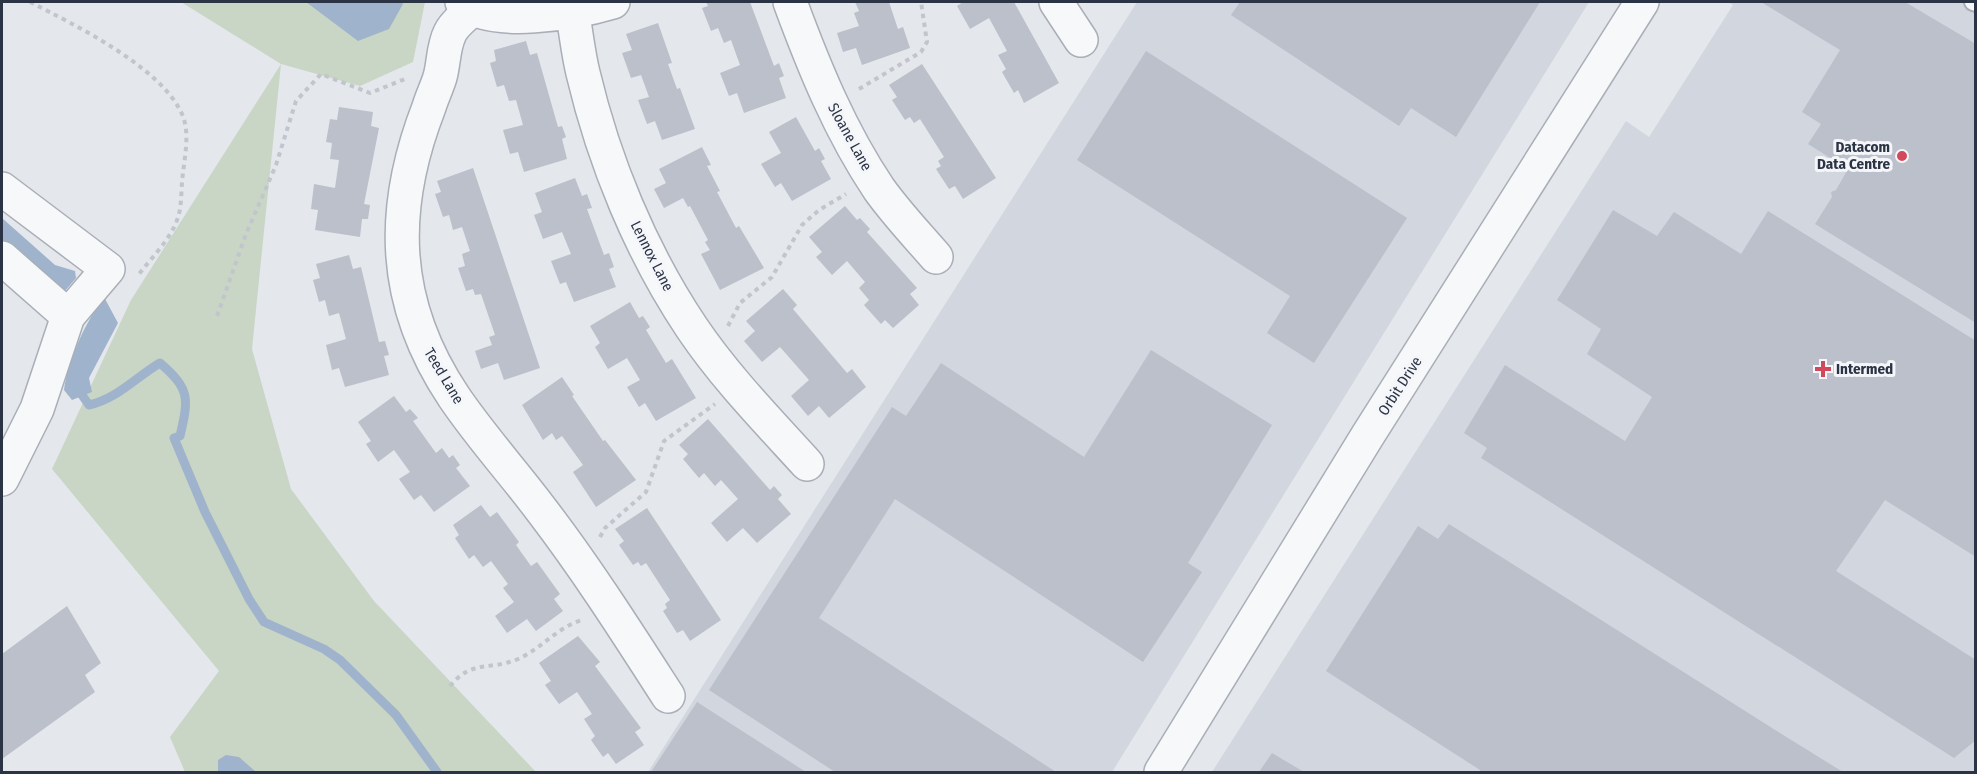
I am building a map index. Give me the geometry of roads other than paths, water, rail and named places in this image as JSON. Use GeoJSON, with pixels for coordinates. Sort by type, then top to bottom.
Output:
{"type":"FeatureCollection","features":[{"type":"Feature","properties":{"kind":"street"},"geometry":{"type":"LineString","coordinates":[[466,6],[506,16],[572,10],[613,2]]}},
{"type":"Feature","properties":{"kind":"street","name":"Sloane Lane"},"geometry":{"type":"LineString","coordinates":[[790,2],[815,69],[844,132],[873,179],[936,257]]}},
{"type":"Feature","properties":{"kind":"street"},"geometry":{"type":"LineString","coordinates":[[1056,2],[1081,40]]}},
{"type":"Feature","properties":{"kind":"street","name":"Orbit Drive"},"geometry":{"type":"LineString","coordinates":[[1161,772],[1368,435],[1642,2]]}},
{"type":"Feature","properties":{"kind":"street","name":"Teed Lane"},"geometry":{"type":"LineString","coordinates":[[466,6],[450,32],[440,78],[413,148],[404,191],[401,229],[411,309],[427,349],[454,397],[546,515],[668,696]]}},
{"type":"Feature","properties":{"kind":"street","name":"Lennox Lane"},"geometry":{"type":"LineString","coordinates":[[572,10],[582,72],[601,138],[625,201],[653,263],[706,347],[737,388],[807,464]]}},
{"type":"Feature","properties":{"kind":"street"},"geometry":{"type":"LineString","coordinates":[[2,189],[108,269],[68,316],[38,409],[3,473]]}},
{"type":"Feature","properties":{"kind":"street"},"geometry":{"type":"LineString","coordinates":[[2,258],[68,316]]}},
{"type":"Feature","properties":{"kind":"water"},"geometry":{"type":"Polygon","coordinates":[[[306,2],[402,2],[403,4],[389,29],[358,41],[306,2]]]}},
{"type":"Feature","properties":{"kind":"water"},"geometry":{"type":"Polygon","coordinates":[[[2,218],[55,265],[75,271],[76,278],[64,292],[2,245],[2,218]]]}},
{"type":"Feature","properties":{"kind":"water"},"geometry":{"type":"Polygon","coordinates":[[[104,297],[118,323],[89,378],[92,392],[72,400],[64,390],[69,366],[84,329],[104,297]]]}},
{"type":"Feature","properties":{"kind":"water"},"geometry":{"type":"Polygon","coordinates":[[[226,755],[239,757],[256,772],[218,772],[218,760],[226,755]]]}},
{"type":"Feature","properties":{"kind":"waterway"},"geometry":{"type":"LineString","coordinates":[[83,386],[82,395],[89,405],[109,398],[160,363],[170,372],[182,388],[186,403],[180,436],[174,438],[205,512],[249,599],[264,622],[324,649],[340,660],[396,715],[437,772]]}},
{"type":"Feature","properties":{"kind":"place","name":"Datacom Data Centre"},"geometry":{"type":"Point","coordinates":[1902,156]}},
{"type":"Feature","properties":{"kind":"place","name":"Intermed"},"geometry":{"type":"Point","coordinates":[1823,369]}}]}
